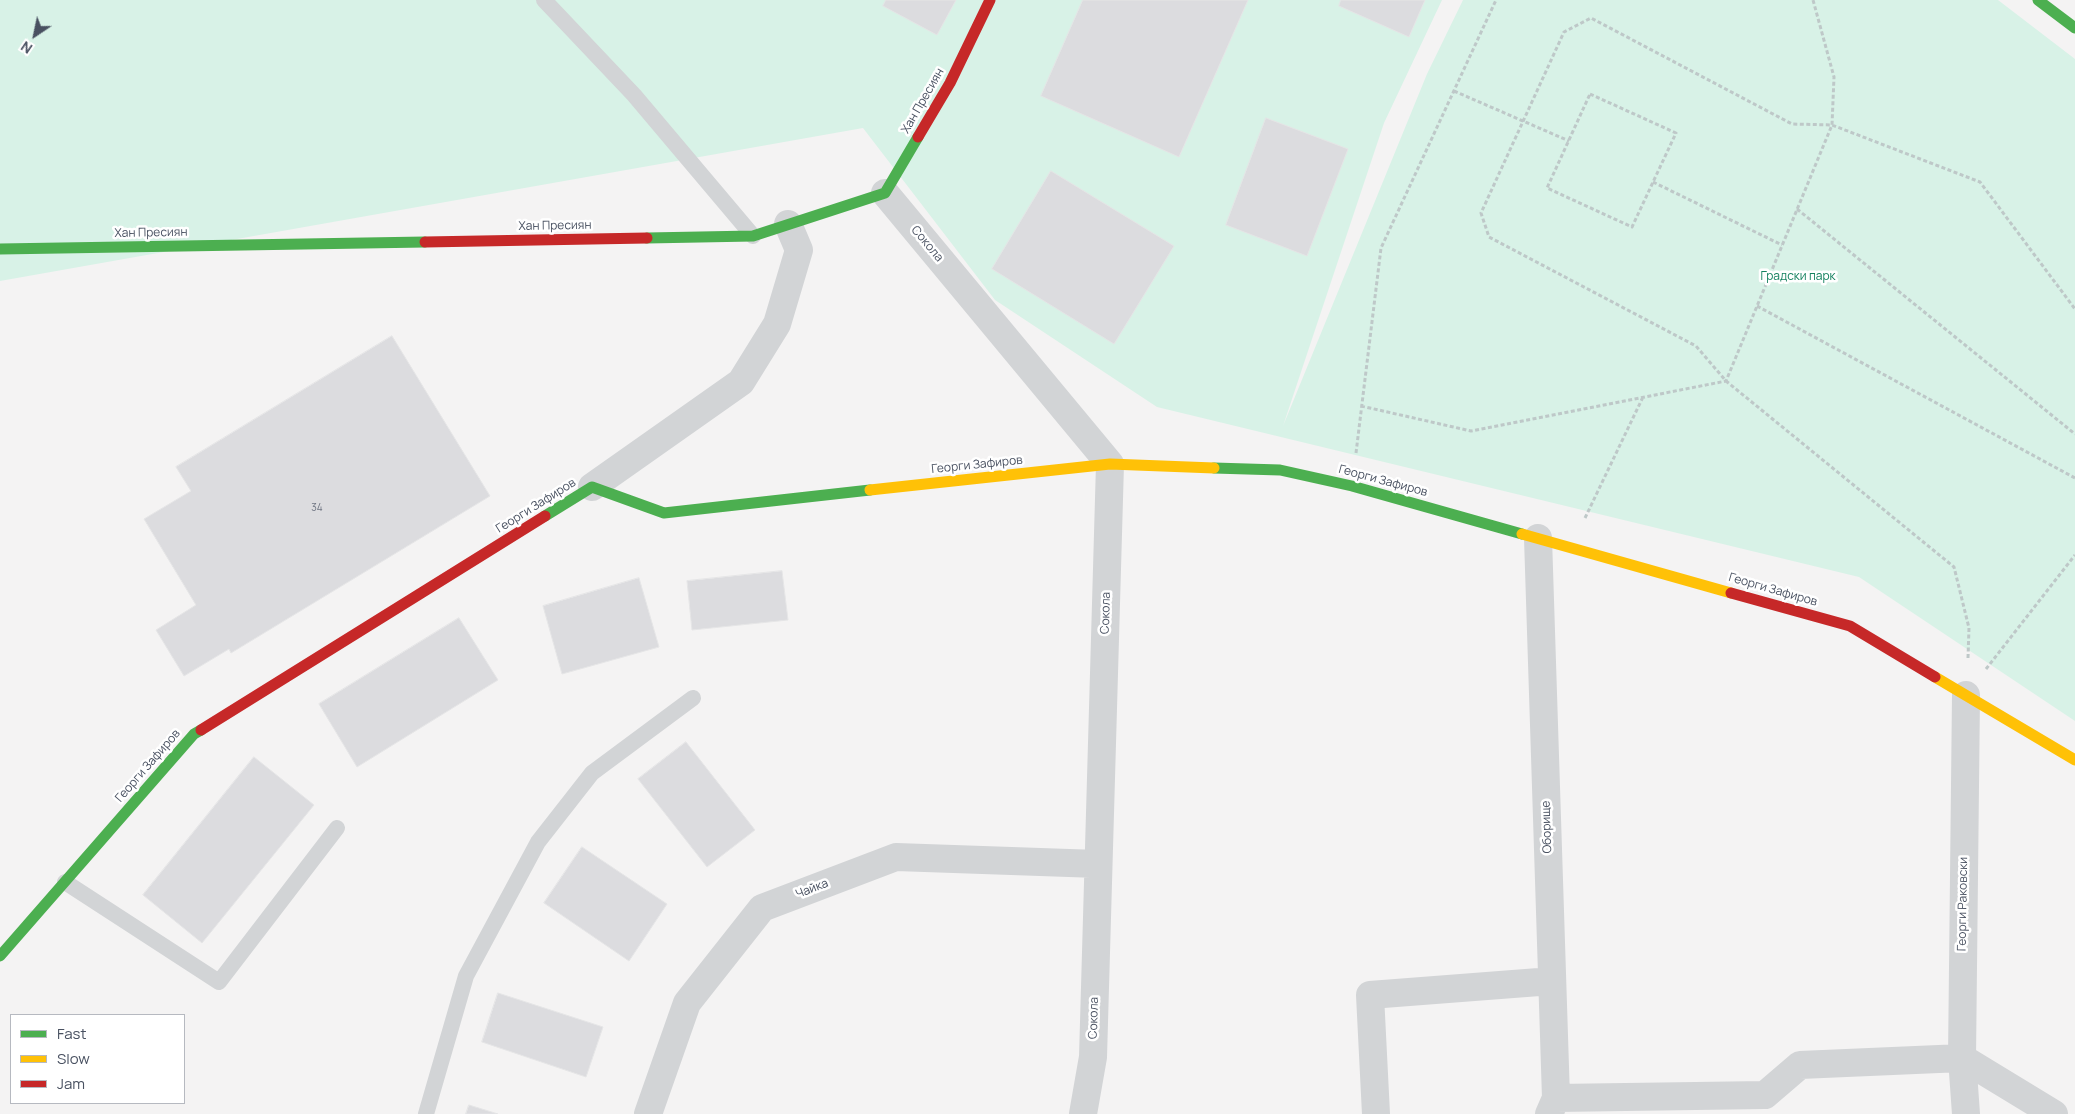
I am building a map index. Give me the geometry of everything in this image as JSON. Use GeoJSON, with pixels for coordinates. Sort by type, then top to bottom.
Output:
{"type":"FeatureCollection","features":[{"type":"Feature","properties":{"kind":"street","name":"Хан Пресиян"},"geometry":{"type":"LineString","coordinates":[[0,249],[753,236],[885,193],[950,83],[990,0]]}},
{"type":"Feature","properties":{"kind":"street"},"geometry":{"type":"LineString","coordinates":[[2038,0],[2075,28]]}},
{"type":"Feature","properties":{"kind":"street","name":"Сокола"},"geometry":{"type":"LineString","coordinates":[[885,193],[1110,464],[1093,1057],[1083,1114]]}},
{"type":"Feature","properties":{"kind":"street"},"geometry":{"type":"LineString","coordinates":[[592,487],[741,382],[777,324],[799,250],[788,224]]}},
{"type":"Feature","properties":{"kind":"street","name":"Георги Зафиров"},"geometry":{"type":"LineString","coordinates":[[0,956],[194,734],[592,487],[664,513],[1110,464],[1280,470],[1352,486],[1850,626],[2075,760]]}},
{"type":"Feature","properties":{"kind":"street","name":"Оборище"},"geometry":{"type":"LineString","coordinates":[[1538,538],[1552,981],[1552,1106]]}},
{"type":"Feature","properties":{"kind":"street","name":"Георги Раковски"},"geometry":{"type":"LineString","coordinates":[[1966,695],[1962,1058],[1966,1114]]}},
{"type":"Feature","properties":{"kind":"street","name":"Чайка"},"geometry":{"type":"LineString","coordinates":[[648,1114],[687,1003],[762,908],[896,856],[1098,864]]}},
{"type":"Feature","properties":{"kind":"street"},"geometry":{"type":"LineString","coordinates":[[1376,1114],[1370,995],[1552,981]]}},
{"type":"Feature","properties":{"kind":"street"},"geometry":{"type":"LineString","coordinates":[[1552,1106],[1766,1095],[1800,1065],[1962,1058],[2054,1114]]}},
{"type":"Feature","properties":{"kind":"lane"},"geometry":{"type":"LineString","coordinates":[[544,0],[634,95],[753,236]]}},
{"type":"Feature","properties":{"kind":"lane"},"geometry":{"type":"LineString","coordinates":[[426,1114],[466,976],[538,842],[592,773],[693,698]]}},
{"type":"Feature","properties":{"kind":"lane"},"geometry":{"type":"LineString","coordinates":[[65,882],[219,982],[337,828]]}},
{"type":"Feature","properties":{"kind":"path"},"geometry":{"type":"LineString","coordinates":[[1352,486],[1381,248],[1496,0]]}},
{"type":"Feature","properties":{"kind":"path"},"geometry":{"type":"LineString","coordinates":[[1726,381],[1832,125],[1834,77],[1813,0]]}},
{"type":"Feature","properties":{"kind":"path"},"geometry":{"type":"LineString","coordinates":[[1966,695],[1969,628],[1954,567],[1726,381],[1696,346],[1489,238],[1480,213],[1564,32],[1591,18],[1792,124],[1832,125],[1980,182],[2075,309]]}},
{"type":"Feature","properties":{"kind":"path"},"geometry":{"type":"LineString","coordinates":[[1454,91],[1569,141]]}},
{"type":"Feature","properties":{"kind":"path"},"geometry":{"type":"LineString","coordinates":[[1590,94],[1676,133],[1653,182],[1632,227],[1547,188],[1590,94]]}},
{"type":"Feature","properties":{"kind":"path"},"geometry":{"type":"LineString","coordinates":[[1653,182],[1782,245]]}},
{"type":"Feature","properties":{"kind":"path"},"geometry":{"type":"LineString","coordinates":[[1797,208],[2075,434]]}},
{"type":"Feature","properties":{"kind":"path"},"geometry":{"type":"LineString","coordinates":[[1757,306],[2075,478]]}},
{"type":"Feature","properties":{"kind":"path"},"geometry":{"type":"LineString","coordinates":[[1361,406],[1471,431],[1726,381]]}},
{"type":"Feature","properties":{"kind":"path"},"geometry":{"type":"LineString","coordinates":[[1570,548],[1643,396]]}},
{"type":"Feature","properties":{"kind":"path"},"geometry":{"type":"LineString","coordinates":[[1966,695],[2075,555]]}},
{"type":"Feature","properties":{"kind":"green space","name":"Градски парк"},"geometry":{"type":"Polygon","coordinates":[[[0,0],[1442,0],[1384,123],[1283,426],[1427,74],[1463,0],[1998,0],[2075,59],[2075,721],[1859,577],[1157,407],[995,300],[863,128],[0,281],[0,0]]]}},
{"type":"Feature","properties":{"kind":"building"},"geometry":{"type":"Polygon","coordinates":[[[886,0],[956,0],[937,35],[883,6],[886,0]]]}},
{"type":"Feature","properties":{"kind":"building"},"geometry":{"type":"Polygon","coordinates":[[[1083,0],[1248,0],[1179,157],[1041,96],[1083,0]]]}},
{"type":"Feature","properties":{"kind":"building"},"geometry":{"type":"Polygon","coordinates":[[[1341,0],[1425,0],[1409,37],[1339,6],[1341,0]]]}},
{"type":"Feature","properties":{"kind":"building"},"geometry":{"type":"Polygon","coordinates":[[[1266,118],[1348,149],[1307,256],[1226,225],[1266,118]]]}},
{"type":"Feature","properties":{"kind":"building"},"geometry":{"type":"Polygon","coordinates":[[[1051,171],[1174,246],[1114,344],[992,269],[1051,171]]]}},
{"type":"Feature","properties":{"kind":"building"},"geometry":{"type":"Polygon","coordinates":[[[392,336],[490,496],[231,653],[229,649],[184,676],[156,630],[196,605],[144,519],[191,491],[176,467],[392,336]]]}},
{"type":"Feature","properties":{"kind":"building"},"geometry":{"type":"Polygon","coordinates":[[[782,571],[788,620],[692,630],[687,581],[782,571]]]}},
{"type":"Feature","properties":{"kind":"building"},"geometry":{"type":"Polygon","coordinates":[[[639,578],[659,647],[562,674],[543,606],[639,578]]]}},
{"type":"Feature","properties":{"kind":"building"},"geometry":{"type":"Polygon","coordinates":[[[459,618],[498,680],[357,767],[319,704],[459,618]]]}},
{"type":"Feature","properties":{"kind":"building"},"geometry":{"type":"Polygon","coordinates":[[[686,742],[755,830],[707,867],[638,779],[686,742]]]}},
{"type":"Feature","properties":{"kind":"building"},"geometry":{"type":"Polygon","coordinates":[[[254,757],[314,805],[202,943],[143,895],[254,757]]]}},
{"type":"Feature","properties":{"kind":"building"},"geometry":{"type":"Polygon","coordinates":[[[582,847],[667,904],[629,961],[544,903],[582,847]]]}},
{"type":"Feature","properties":{"kind":"building"},"geometry":{"type":"Polygon","coordinates":[[[498,993],[603,1027],[586,1077],[482,1042],[498,993]]]}},
{"type":"Feature","properties":{"kind":"building"},"geometry":{"type":"Polygon","coordinates":[[[469,1105],[498,1114],[466,1114],[469,1105]]]}},
{"type":"Feature","properties":{"kind":"traffic: fast"},"geometry":{"type":"LineString","coordinates":[[2038,0],[2075,28]]}},
{"type":"Feature","properties":{"kind":"traffic: fast"},"geometry":{"type":"LineString","coordinates":[[647,238],[753,236],[885,193],[918,137]]}},
{"type":"Feature","properties":{"kind":"traffic: fast"},"geometry":{"type":"LineString","coordinates":[[0,249],[425,242]]}},
{"type":"Feature","properties":{"kind":"traffic: fast"},"geometry":{"type":"LineString","coordinates":[[1214,468],[1280,470],[1352,486],[1522,534]]}},
{"type":"Feature","properties":{"kind":"traffic: fast"},"geometry":{"type":"LineString","coordinates":[[545,516],[592,487],[664,513],[870,490]]}},
{"type":"Feature","properties":{"kind":"traffic: fast"},"geometry":{"type":"LineString","coordinates":[[0,956],[194,734],[201,730]]}},
{"type":"Feature","properties":{"kind":"traffic: slow"},"geometry":{"type":"LineString","coordinates":[[870,490],[1110,464],[1214,468]]}},
{"type":"Feature","properties":{"kind":"traffic: slow"},"geometry":{"type":"LineString","coordinates":[[1522,534],[1731,593]]}},
{"type":"Feature","properties":{"kind":"traffic: slow"},"geometry":{"type":"LineString","coordinates":[[1935,677],[2075,760]]}},
{"type":"Feature","properties":{"kind":"traffic: jam"},"geometry":{"type":"LineString","coordinates":[[918,137],[950,83],[990,0]]}},
{"type":"Feature","properties":{"kind":"traffic: jam"},"geometry":{"type":"LineString","coordinates":[[425,242],[647,238]]}},
{"type":"Feature","properties":{"kind":"traffic: jam"},"geometry":{"type":"LineString","coordinates":[[201,730],[545,516]]}},
{"type":"Feature","properties":{"kind":"traffic: jam"},"geometry":{"type":"LineString","coordinates":[[1731,593],[1850,626],[1935,677]]}}]}
